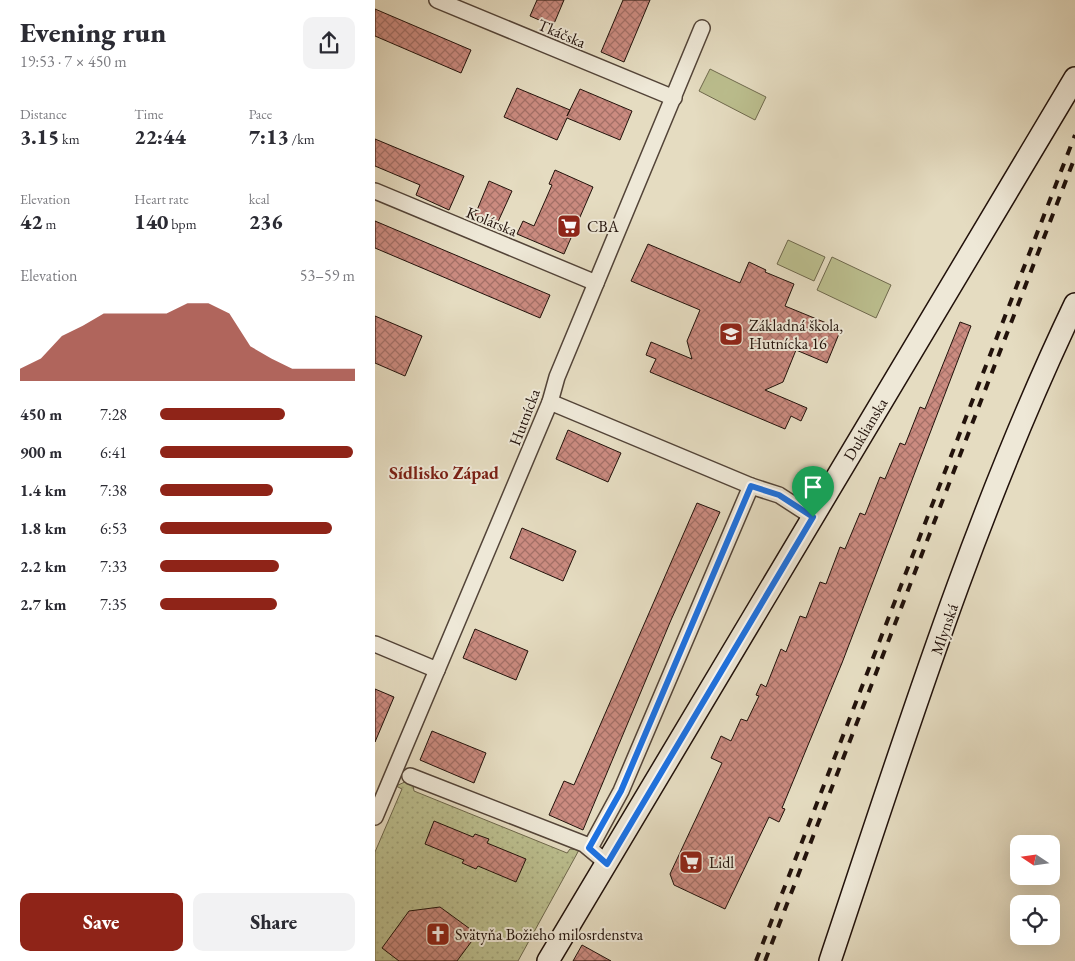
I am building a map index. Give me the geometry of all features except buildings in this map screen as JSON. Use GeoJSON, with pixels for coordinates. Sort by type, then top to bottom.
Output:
{"type":"FeatureCollection","features":[{"type":"Feature","properties":{"kind":"main road","name":"Duklianska"},"geometry":{"type":"LineString","coordinates":[[548,961],[1075,78]]}},
{"type":"Feature","properties":{"kind":"main road","name":"Mlynská"},"geometry":{"type":"LineString","coordinates":[[830,961],[996,481],[1043,370],[1075,304]]}},
{"type":"Feature","properties":{"kind":"street","name":"Tkáčska"},"geometry":{"type":"LineString","coordinates":[[437,0],[674,98]]}},
{"type":"Feature","properties":{"kind":"street","name":"Hutnícka"},"geometry":{"type":"LineString","coordinates":[[375,816],[550,402],[557,377],[703,28]]}},
{"type":"Feature","properties":{"kind":"street","name":"Kolárska"},"geometry":{"type":"LineString","coordinates":[[375,191],[596,282]]}},
{"type":"Feature","properties":{"kind":"street"},"geometry":{"type":"LineString","coordinates":[[550,402],[751,486],[779,495],[813,517]]}},
{"type":"Feature","properties":{"kind":"street"},"geometry":{"type":"LineString","coordinates":[[589,848],[621,791],[751,486]]}},
{"type":"Feature","properties":{"kind":"street"},"geometry":{"type":"LineString","coordinates":[[375,644],[437,670]]}},
{"type":"Feature","properties":{"kind":"street"},"geometry":{"type":"LineString","coordinates":[[410,776],[512,814],[585,844],[607,864]]}},
{"type":"Feature","properties":{"kind":"green space"},"geometry":{"type":"Polygon","coordinates":[[[710,69],[766,97],[755,120],[699,91],[710,69]]]}},
{"type":"Feature","properties":{"kind":"green space"},"geometry":{"type":"Polygon","coordinates":[[[788,240],[825,257],[814,281],[777,264],[788,240]]]}},
{"type":"Feature","properties":{"kind":"green space"},"geometry":{"type":"Polygon","coordinates":[[[832,257],[891,285],[876,318],[817,290],[832,257]]]}},
{"type":"Feature","properties":{"kind":"green space"},"geometry":{"type":"Polygon","coordinates":[[[407,781],[413,785],[414,791],[567,853],[570,849],[579,850],[518,961],[375,961],[375,852],[402,789],[396,786],[407,781]]]}},
{"type":"Feature","properties":{"kind":"railway"},"geometry":{"type":"LineString","coordinates":[[756,961],[1075,135]]}},
{"type":"Feature","properties":{"kind":"railway"},"geometry":{"type":"LineString","coordinates":[[765,961],[1075,157]]}},
{"type":"Feature","properties":{"kind":"place","name":"CBA"},"geometry":{"type":"Point","coordinates":[569,226]}},
{"type":"Feature","properties":{"kind":"place","name":"Základná škola, Hutnícka 16"},"geometry":{"type":"Point","coordinates":[731,334]}},
{"type":"Feature","properties":{"kind":"place","name":"Lidl"},"geometry":{"type":"Point","coordinates":[691,862]}},
{"type":"Feature","properties":{"kind":"place","name":"Svätyňa Božieho milosrdenstva"},"geometry":{"type":"Point","coordinates":[438,934]}},
{"type":"Feature","properties":{"kind":"district","name":"Sídlisko Západ"},"geometry":{"type":"Point","coordinates":[444,473]}},
{"type":"Feature","properties":{"kind":"route"},"geometry":{"type":"LineString","coordinates":[[751,486],[779,495],[813,517],[607,864],[589,848],[621,791],[751,486]]}}]}
